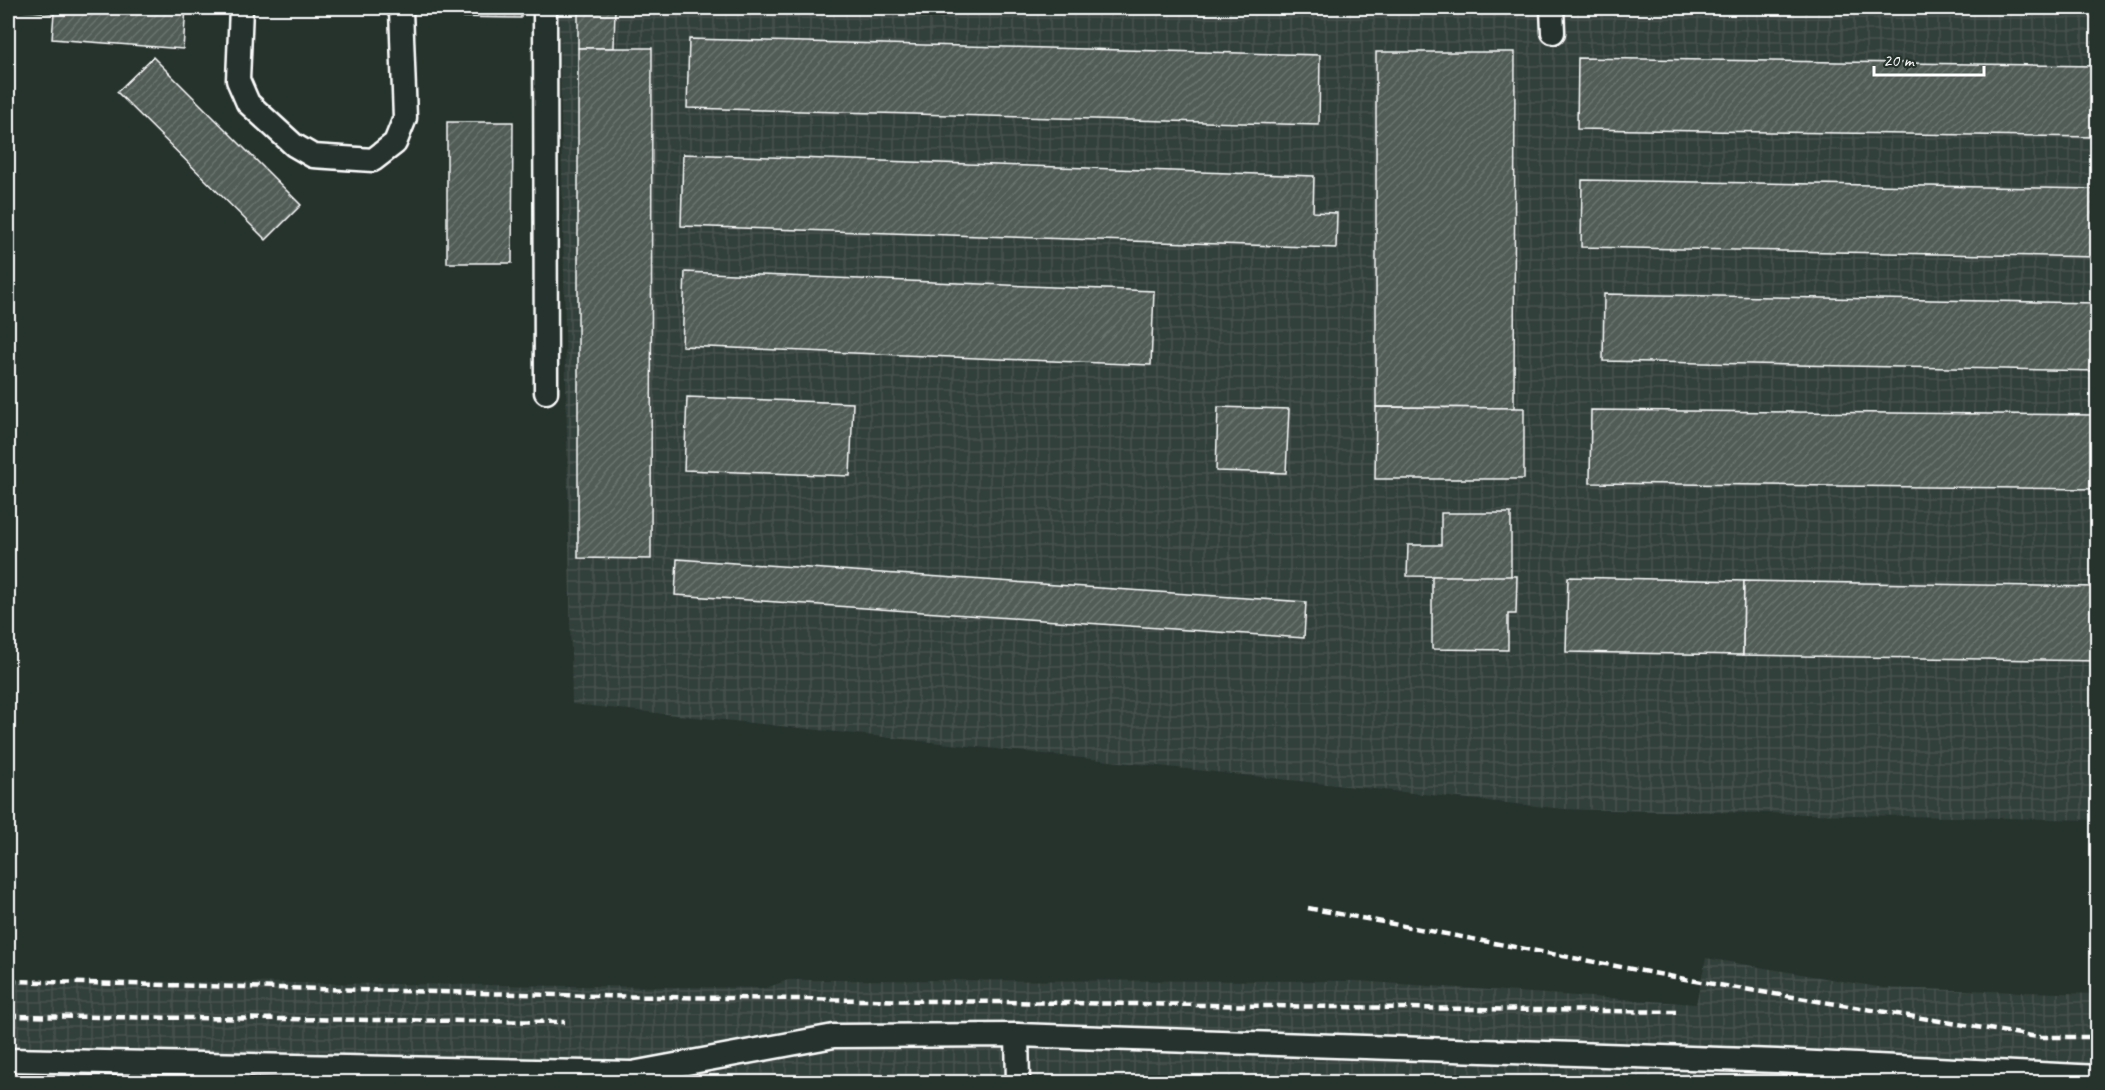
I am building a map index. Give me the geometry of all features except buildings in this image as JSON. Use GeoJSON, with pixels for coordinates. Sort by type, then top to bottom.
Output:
{"type":"FeatureCollection","features":[{"type":"Feature","properties":{"kind":"lane"},"geometry":{"type":"LineString","coordinates":[[241,8],[238,80],[248,102],[294,145],[313,156],[373,160],[395,143],[405,118],[401,10],[398,8]]}},
{"type":"Feature","properties":{"kind":"lane"},"geometry":{"type":"LineString","coordinates":[[545,8],[546,392]]}},
{"type":"Feature","properties":{"kind":"lane"},"geometry":{"type":"LineString","coordinates":[[1552,8],[1553,32]]}},
{"type":"Feature","properties":{"kind":"lane"},"geometry":{"type":"LineString","coordinates":[[1017,1035],[1017,1083]]}},
{"type":"Feature","properties":{"kind":"lane"},"geometry":{"type":"LineString","coordinates":[[8,1060],[632,1078],[834,1036],[1017,1035],[1776,1072],[2096,1079]]}},
{"type":"Feature","properties":{"kind":"shaded area"},"geometry":{"type":"Polygon","coordinates":[[[559,8],[2097,8],[2097,820],[1564,809],[572,704],[559,8]]]}},
{"type":"Feature","properties":{"kind":"shaded area"},"geometry":{"type":"Polygon","coordinates":[[[1706,958],[1884,988],[2098,994],[2097,1082],[8,1082],[8,980],[766,988],[788,980],[1356,981],[1696,1004],[1706,958]]]}},
{"type":"Feature","properties":{"kind":"railway"},"geometry":{"type":"LineString","coordinates":[[1308,908],[1701,982],[2038,1037],[2098,1037]]}},
{"type":"Feature","properties":{"kind":"railway"},"geometry":{"type":"LineString","coordinates":[[8,981],[596,996],[1676,1012]]}},
{"type":"Feature","properties":{"kind":"railway"},"geometry":{"type":"LineString","coordinates":[[8,1016],[565,1022]]}}]}
